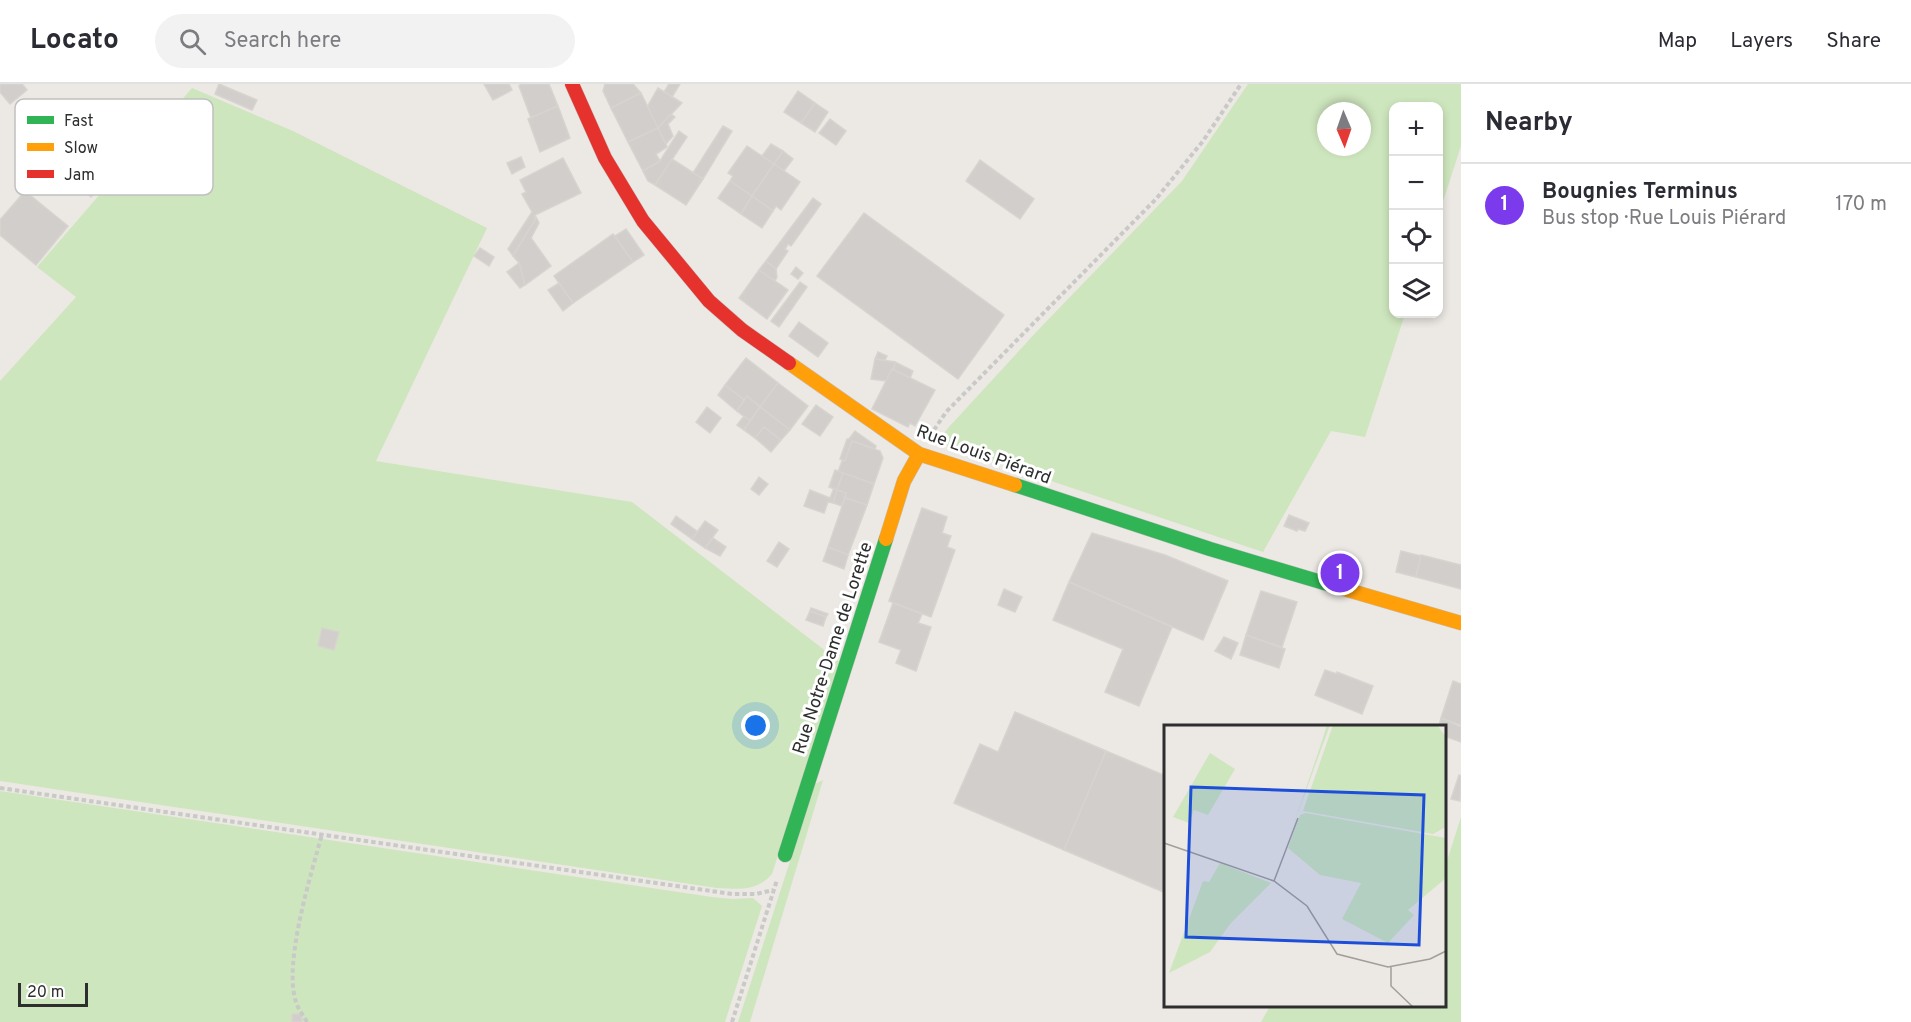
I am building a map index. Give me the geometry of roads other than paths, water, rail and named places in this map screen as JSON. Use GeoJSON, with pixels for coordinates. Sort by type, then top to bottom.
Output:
{"type":"FeatureCollection","features":[{"type":"Feature","properties":{"kind":"street","name":"Rue Louis Piérard"},"geometry":{"type":"LineString","coordinates":[[572,84],[605,158],[620,185],[650,229],[709,301],[742,330],[891,436],[919,453],[1210,549],[1461,623]]}},
{"type":"Feature","properties":{"kind":"street","name":"Rue Notre-Dame de Lorette"},"geometry":{"type":"LineString","coordinates":[[785,855],[904,481],[919,453]]}},
{"type":"Feature","properties":{"kind":"place","name":"Bougnies Terminus"},"geometry":{"type":"Point","coordinates":[1340,573]}}]}
